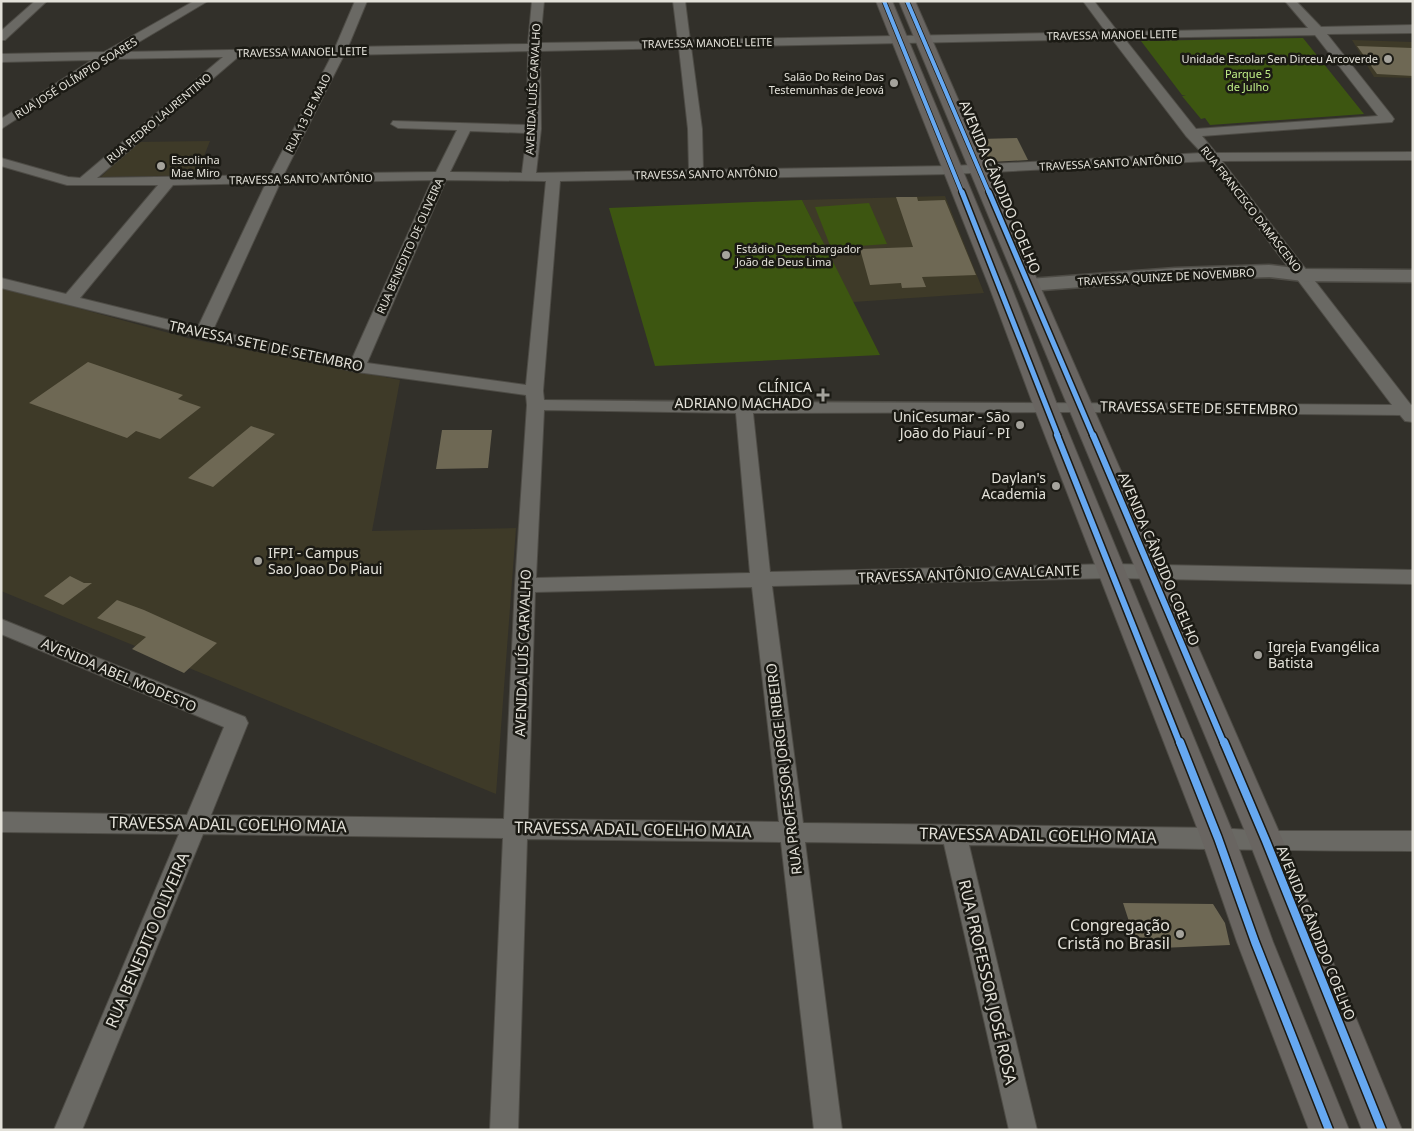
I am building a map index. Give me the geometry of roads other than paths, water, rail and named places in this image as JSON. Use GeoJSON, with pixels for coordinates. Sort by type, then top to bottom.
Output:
{"type":"FeatureCollection","features":[{"type":"Feature","properties":{"kind":"main road","name":"AVENIDA CÂNDIDO COELHO"},"geometry":{"type":"LineString","coordinates":[[884,1],[912,38]]}},
{"type":"Feature","properties":{"kind":"main road","name":"AVENIDA CÂNDIDO COELHO"},"geometry":{"type":"LineString","coordinates":[[907,1],[912,38],[965,170],[1000,286],[1046,407],[1218,838],[1255,942],[1329,1130]]}},
{"type":"Feature","properties":{"kind":"main road","name":"AVENIDA CÂNDIDO COELHO"},"geometry":{"type":"LineString","coordinates":[[965,170],[1031,289],[1266,841],[1382,1130]]}},
{"type":"Feature","properties":{"kind":"street"},"geometry":{"type":"LineString","coordinates":[[1,37],[42,1]]}},
{"type":"Feature","properties":{"kind":"street","name":"RUA JOSÉ OLÍMPIO SOARES"},"geometry":{"type":"LineString","coordinates":[[1,125],[104,57],[203,1]]}},
{"type":"Feature","properties":{"kind":"street","name":"RUA 13 DE MAIO"},"geometry":{"type":"LineString","coordinates":[[203,333],[275,179],[340,51],[361,1]]}},
{"type":"Feature","properties":{"kind":"street","name":"AVENIDA LUÍS CARVALHO"},"geometry":{"type":"LineString","coordinates":[[528,178],[534,129],[534,47],[538,1]]}},
{"type":"Feature","properties":{"kind":"street"},"geometry":{"type":"LineString","coordinates":[[679,1],[695,130],[696,174]]}},
{"type":"Feature","properties":{"kind":"street","name":"RUA FRANCISCO DAMASCENO"},"geometry":{"type":"LineString","coordinates":[[1088,1],[1411,413]]}},
{"type":"Feature","properties":{"kind":"street"},"geometry":{"type":"LineString","coordinates":[[1191,133],[1387,119],[1318,32],[1290,1]]}},
{"type":"Feature","properties":{"kind":"street"},"geometry":{"type":"LineString","coordinates":[[1,24],[15,25]]}},
{"type":"Feature","properties":{"kind":"street","name":"TRAVESSA MANOEL LEITE"},"geometry":{"type":"LineString","coordinates":[[1,58],[1413,29]]}},
{"type":"Feature","properties":{"kind":"street","name":"RUA PEDRO LAURENTINO"},"geometry":{"type":"LineString","coordinates":[[83,182],[235,54]]}},
{"type":"Feature","properties":{"kind":"street"},"geometry":{"type":"LineString","coordinates":[[398,124],[534,129]]}},
{"type":"Feature","properties":{"kind":"street","name":"RUA BENEDITO DE OLIVEIRA"},"geometry":{"type":"LineString","coordinates":[[357,367],[441,176],[465,127]]}},
{"type":"Feature","properties":{"kind":"street","name":"TRAVESSA SANTO ANTÔNIO"},"geometry":{"type":"LineString","coordinates":[[1,162],[67,181],[83,182],[441,176],[528,178],[965,170],[1212,158],[1413,156]]}},
{"type":"Feature","properties":{"kind":"street","name":"AVENIDA LUÍS CARVALHO"},"geometry":{"type":"LineString","coordinates":[[504,1130],[525,585],[535,398],[553,177]]}},
{"type":"Feature","properties":{"kind":"street"},"geometry":{"type":"LineString","coordinates":[[70,300],[169,181]]}},
{"type":"Feature","properties":{"kind":"street","name":"TRAVESSA QUINZE DE NOVEMBRO"},"geometry":{"type":"LineString","coordinates":[[1031,289],[1178,280],[1278,282],[1303,275],[1413,276]]}},
{"type":"Feature","properties":{"kind":"street","name":"TRAVESSA SETE DE SETEMBRO"},"geometry":{"type":"LineString","coordinates":[[1,283],[203,333],[357,367],[535,398],[744,408],[1080,406],[1411,413]]}},
{"type":"Feature","properties":{"kind":"street","name":"RUA PROFESSOR JORGE RIBEIRO"},"geometry":{"type":"LineString","coordinates":[[744,408],[761,580],[828,1130]]}},
{"type":"Feature","properties":{"kind":"street","name":"TRAVESSA ANTÔNIO CAVALCANTE"},"geometry":{"type":"LineString","coordinates":[[525,585],[1112,570],[1413,577]]}},
{"type":"Feature","properties":{"kind":"street","name":"AVENIDA ABEL MODESTO"},"geometry":{"type":"LineString","coordinates":[[1,626],[237,724]]}},
{"type":"Feature","properties":{"kind":"street","name":"RUA BENEDITO OLIVEIRA"},"geometry":{"type":"LineString","coordinates":[[68,1130],[237,724]]}},
{"type":"Feature","properties":{"kind":"street","name":"TRAVESSA ADAIL COELHO MAIA"},"geometry":{"type":"LineString","coordinates":[[1,822],[516,827],[1218,838],[1266,841],[1413,841]]}},
{"type":"Feature","properties":{"kind":"street","name":"RUA PROFESSOR JOSÉ ROSA"},"geometry":{"type":"LineString","coordinates":[[954,834],[1023,1130]]}},
{"type":"Feature","properties":{"kind":"place","name":"Unidade Escolar Sen Dirceu Arcoverde"},"geometry":{"type":"Point","coordinates":[1388,59]}},
{"type":"Feature","properties":{"kind":"place","name":"Salão Do Reino Das Testemunhas de Jeová"},"geometry":{"type":"Point","coordinates":[894,83]}},
{"type":"Feature","properties":{"kind":"place","name":"Escolinha Mae Miro"},"geometry":{"type":"Point","coordinates":[161,166]}},
{"type":"Feature","properties":{"kind":"place","name":"Estádio Desembargador João de Deus Lima"},"geometry":{"type":"Point","coordinates":[726,255]}},
{"type":"Feature","properties":{"kind":"place","name":"CLÍNICA ADRIANO MACHADO"},"geometry":{"type":"Point","coordinates":[823,395]}},
{"type":"Feature","properties":{"kind":"place","name":"UniCesumar - São João do Piauí - PI"},"geometry":{"type":"Point","coordinates":[1020,425]}},
{"type":"Feature","properties":{"kind":"place","name":"Daylan's Academia"},"geometry":{"type":"Point","coordinates":[1056,486]}},
{"type":"Feature","properties":{"kind":"place","name":"IFPI - Campus Sao Joao Do Piaui"},"geometry":{"type":"Point","coordinates":[258,561]}},
{"type":"Feature","properties":{"kind":"place","name":"Igreja Evangélica Batista"},"geometry":{"type":"Point","coordinates":[1258,655]}},
{"type":"Feature","properties":{"kind":"place","name":"Congregação Cristã no Brasil"},"geometry":{"type":"Point","coordinates":[1180,934]}},
{"type":"Feature","properties":{"kind":"park label","name":"Parque 5 de Julho"},"geometry":{"type":"Point","coordinates":[1248,80]}}]}
